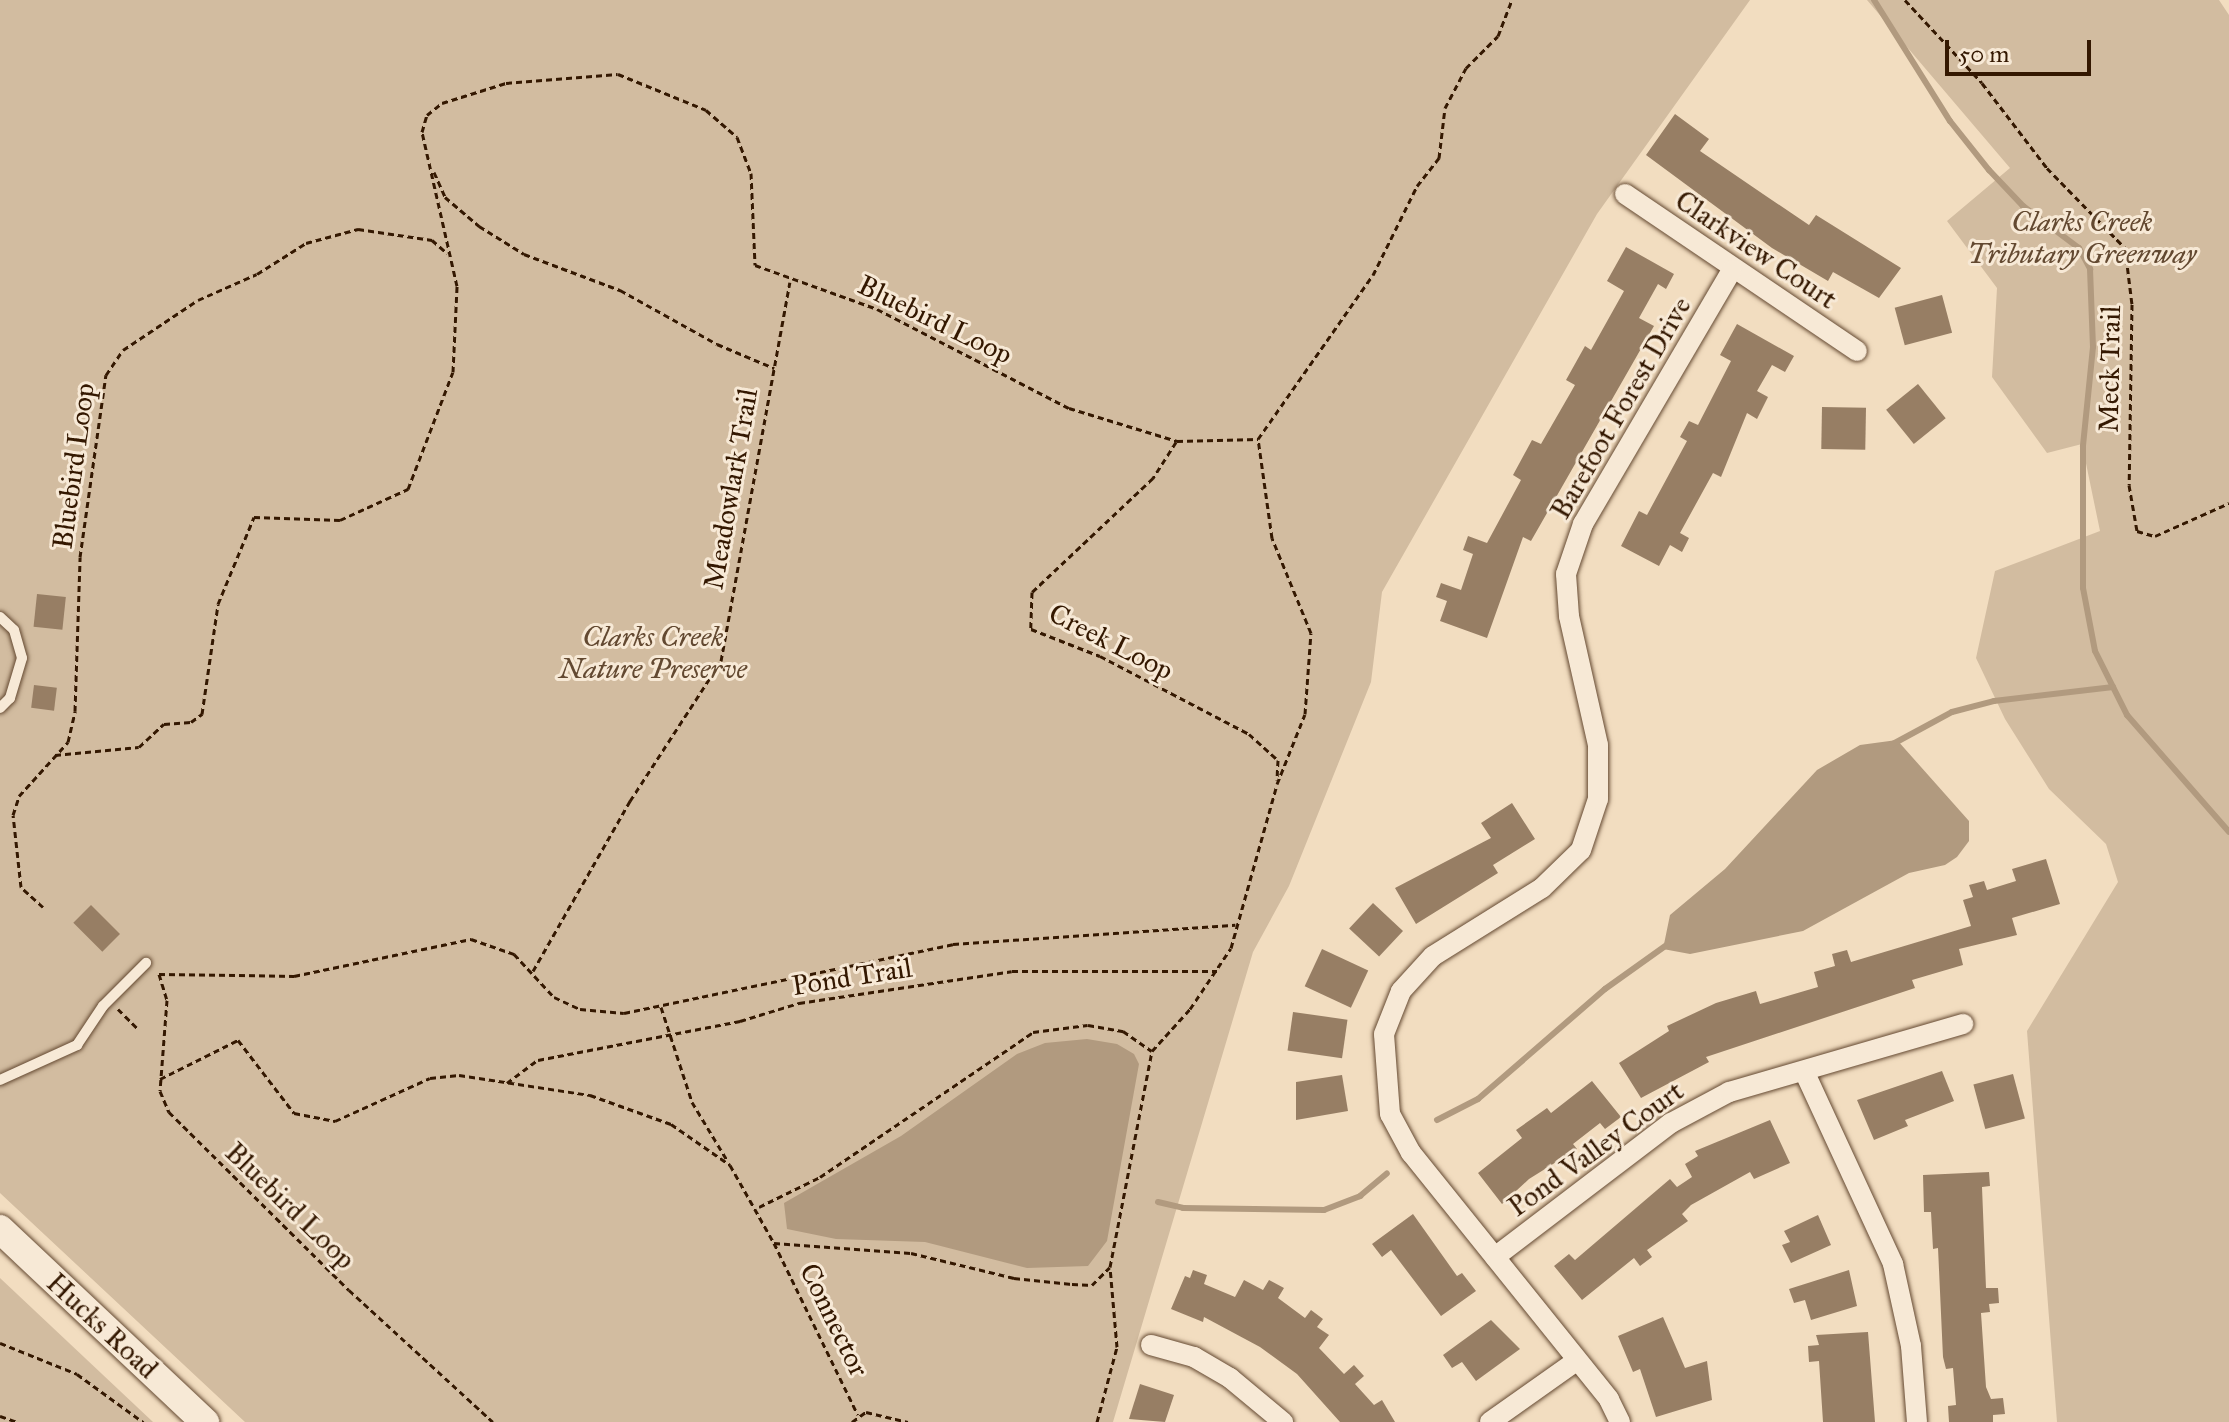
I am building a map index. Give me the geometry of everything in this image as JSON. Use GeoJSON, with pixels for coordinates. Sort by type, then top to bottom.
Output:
{"type":"FeatureCollection","features":[{"type":"Feature","properties":{"kind":"main road","name":"Hucks Road"},"geometry":{"type":"LineString","coordinates":[[0,1229],[205,1422]]}},
{"type":"Feature","properties":{"kind":"street","name":"Clarkview Court"},"geometry":{"type":"LineString","coordinates":[[1625,194],[1732,270],[1857,351]]}},
{"type":"Feature","properties":{"kind":"street","name":"Barefoot Forest Drive"},"geometry":{"type":"LineString","coordinates":[[1495,1257],[1411,1153],[1390,1114],[1383,1080],[1384,1034],[1401,991],[1433,956],[1542,888],[1581,850],[1598,799],[1598,745],[1569,616],[1566,574],[1583,524],[1732,270]]}},
{"type":"Feature","properties":{"kind":"street","name":"Pond Valley Court"},"geometry":{"type":"LineString","coordinates":[[1495,1257],[1671,1123],[1729,1092],[1963,1024]]}},
{"type":"Feature","properties":{"kind":"street"},"geometry":{"type":"LineString","coordinates":[[1804,1071],[1893,1264],[1911,1346],[1917,1422]]}},
{"type":"Feature","properties":{"kind":"street"},"geometry":{"type":"LineString","coordinates":[[1495,1257],[1609,1399],[1620,1422]]}},
{"type":"Feature","properties":{"kind":"street"},"geometry":{"type":"LineString","coordinates":[[1151,1345],[1194,1357],[1230,1378],[1283,1422]]}},
{"type":"Feature","properties":{"kind":"street"},"geometry":{"type":"LineString","coordinates":[[1490,1422],[1576,1361]]}},
{"type":"Feature","properties":{"kind":"lane"},"geometry":{"type":"LineString","coordinates":[[0,617],[14,630],[22,658],[10,698],[0,708]]}},
{"type":"Feature","properties":{"kind":"lane"},"geometry":{"type":"LineString","coordinates":[[0,1080],[77,1045],[109,1000],[146,963]]}},
{"type":"Feature","properties":{"kind":"path"},"geometry":{"type":"LineString","coordinates":[[1097,1422],[1117,1347],[1110,1267],[1152,1051],[1217,971],[1231,948],[1277,784],[1305,714],[1311,633],[1272,538],[1258,439],[1373,275],[1417,186],[1439,158],[1445,108],[1466,68],[1498,36],[1512,0]]}},
{"type":"Feature","properties":{"kind":"path","name":"Meck Trail"},"geometry":{"type":"LineString","coordinates":[[1905,0],[1982,83],[2047,168],[2125,248],[2131,270],[2133,320],[2130,495],[2137,531],[2155,536],[2229,503]]}},
{"type":"Feature","properties":{"kind":"path","name":"Bluebird Loop"},"geometry":{"type":"LineString","coordinates":[[431,165],[422,132],[427,115],[442,103],[506,83],[618,74],[706,110],[737,137],[751,173],[755,265],[790,281],[877,309],[1069,408],[1177,441],[1258,439]]}},
{"type":"Feature","properties":{"kind":"path"},"geometry":{"type":"LineString","coordinates":[[55,755],[139,747],[164,724],[191,722],[202,714],[218,604],[241,539],[254,517],[268,514],[340,520],[408,489],[453,372],[457,286],[447,253],[431,165]]}},
{"type":"Feature","properties":{"kind":"path","name":"Meadowlark Trail"},"geometry":{"type":"LineString","coordinates":[[431,165],[445,197],[479,226],[524,254],[620,290],[694,333],[774,368],[721,661],[630,801],[533,971]]}},
{"type":"Feature","properties":{"kind":"path","name":"Bluebird Loop"},"geometry":{"type":"LineString","coordinates":[[43,907],[21,887],[13,815],[19,796],[68,742],[75,711],[80,557],[99,398],[123,350],[198,300],[257,274],[306,243],[358,229],[432,240],[447,253]]}},
{"type":"Feature","properties":{"kind":"path"},"geometry":{"type":"LineString","coordinates":[[774,368],[790,281]]}},
{"type":"Feature","properties":{"kind":"path","name":"Creek Loop"},"geometry":{"type":"LineString","coordinates":[[1177,441],[1153,478],[1032,592],[1031,629],[1100,656],[1249,734],[1278,760],[1277,784]]}},
{"type":"Feature","properties":{"kind":"path","name":"Pond Trail"},"geometry":{"type":"LineString","coordinates":[[159,974],[294,976],[471,939],[514,954],[554,997],[580,1009],[624,1013],[953,944],[1235,925]]}},
{"type":"Feature","properties":{"kind":"path","name":"Pond Trail"},"geometry":{"type":"LineString","coordinates":[[507,1083],[538,1060],[668,1035],[799,1003],[1012,971],[1217,971]]}},
{"type":"Feature","properties":{"kind":"path","name":"Bluebird Loop"},"geometry":{"type":"LineString","coordinates":[[159,974],[167,1000],[160,1079],[169,1112],[193,1141],[493,1422]]}},
{"type":"Feature","properties":{"kind":"path"},"geometry":{"type":"LineString","coordinates":[[109,1000],[138,1029]]}},
{"type":"Feature","properties":{"kind":"path"},"geometry":{"type":"LineString","coordinates":[[661,1007],[692,1102],[759,1208],[774,1243],[911,1253],[1014,1278],[1072,1284],[1092,1285],[1110,1267]]}},
{"type":"Feature","properties":{"kind":"path"},"geometry":{"type":"LineString","coordinates":[[759,1208],[820,1177],[1033,1032],[1055,1025],[1100,1027],[1123,1031],[1152,1051]]}},
{"type":"Feature","properties":{"kind":"path"},"geometry":{"type":"LineString","coordinates":[[160,1079],[238,1040],[294,1113],[335,1121],[430,1078],[459,1075],[590,1095],[671,1124],[730,1165]]}},
{"type":"Feature","properties":{"kind":"path","name":"Connector"},"geometry":{"type":"LineString","coordinates":[[774,1243],[858,1415]]}},
{"type":"Feature","properties":{"kind":"path"},"geometry":{"type":"LineString","coordinates":[[0,1343],[77,1374],[143,1422]]}},
{"type":"Feature","properties":{"kind":"path"},"geometry":{"type":"LineString","coordinates":[[852,1422],[858,1415],[874,1412],[908,1422]]}},
{"type":"Feature","properties":{"kind":"path"},"geometry":{"type":"LineString","coordinates":[[0,1416],[17,1422]]}},
{"type":"Feature","properties":{"kind":"green space","name":"Clarks Creek Nature Preserve"},"geometry":{"type":"Polygon","coordinates":[[[0,0],[1750,0],[1597,214],[1382,592],[1371,682],[1289,886],[1253,952],[1113,1422],[245,1422],[0,1193],[0,0]]]}},
{"type":"Feature","properties":{"kind":"green space","name":"Clarks Creek Tributary Greenway"},"geometry":{"type":"Polygon","coordinates":[[[1867,0],[2219,0],[2229,15],[2229,1422],[2057,1422],[2027,1031],[2118,882],[2106,844],[2049,789],[2005,719],[1976,658],[1995,571],[2100,531],[2082,444],[2047,453],[1992,377],[1997,288],[1947,221],[2010,168],[1867,0]]]}},
{"type":"Feature","properties":{"kind":"green space"},"geometry":{"type":"Polygon","coordinates":[[[0,1278],[153,1422],[0,1422],[0,1278]]]}},
{"type":"Feature","properties":{"kind":"shaded area"},"geometry":{"type":"Polygon","coordinates":[[[1897,740],[1969,821],[1969,841],[1957,857],[1945,865],[1909,873],[1803,931],[1690,954],[1663,949],[1670,915],[1725,869],[1817,770],[1860,745],[1897,740]]]}},
{"type":"Feature","properties":{"kind":"shaded area"},"geometry":{"type":"Polygon","coordinates":[[[1087,1039],[1117,1044],[1134,1054],[1139,1064],[1107,1241],[1088,1266],[1027,1268],[925,1242],[836,1239],[787,1229],[784,1203],[901,1136],[1017,1054],[1045,1043],[1087,1039]]]}},
{"type":"Feature","properties":{"kind":"building"},"geometry":{"type":"Polygon","coordinates":[[[1675,114],[1709,139],[1700,151],[1763,194],[1809,225],[1816,215],[1901,268],[1879,298],[1833,272],[1828,281],[1772,248],[1646,155],[1675,114]]]}},
{"type":"Feature","properties":{"kind":"building"},"geometry":{"type":"Polygon","coordinates":[[[1626,247],[1674,274],[1666,289],[1658,284],[1639,318],[1654,326],[1531,541],[1523,537],[1487,638],[1440,621],[1447,601],[1436,597],[1441,583],[1461,590],[1473,554],[1463,550],[1468,536],[1487,543],[1521,480],[1513,475],[1532,440],[1541,444],[1575,385],[1566,380],[1585,346],[1591,350],[1624,291],[1607,281],[1626,247]]]}},
{"type":"Feature","properties":{"kind":"building"},"geometry":{"type":"Polygon","coordinates":[[[1942,295],[1952,333],[1905,345],[1895,308],[1942,295]]]}},
{"type":"Feature","properties":{"kind":"building"},"geometry":{"type":"Polygon","coordinates":[[[1737,324],[1794,356],[1785,372],[1772,365],[1757,391],[1768,397],[1757,419],[1747,413],[1721,477],[1713,473],[1680,533],[1689,538],[1682,552],[1670,545],[1659,566],[1621,546],[1639,511],[1647,515],[1687,441],[1680,437],[1689,421],[1698,425],[1731,361],[1720,355],[1737,324]]]}},
{"type":"Feature","properties":{"kind":"building"},"geometry":{"type":"Polygon","coordinates":[[[1918,384],[1946,418],[1914,444],[1886,410],[1918,384]]]}},
{"type":"Feature","properties":{"kind":"building"},"geometry":{"type":"Polygon","coordinates":[[[1822,407],[1866,408],[1865,450],[1821,449],[1822,407]]]}},
{"type":"Feature","properties":{"kind":"building"},"geometry":{"type":"Polygon","coordinates":[[[37,594],[66,597],[62,630],[34,627],[37,594]]]}},
{"type":"Feature","properties":{"kind":"building"},"geometry":{"type":"Polygon","coordinates":[[[34,685],[57,688],[54,711],[31,708],[34,685]]]}},
{"type":"Feature","properties":{"kind":"building"},"geometry":{"type":"Polygon","coordinates":[[[1512,803],[1535,839],[1493,865],[1498,873],[1416,924],[1395,888],[1491,838],[1481,823],[1512,803]]]}},
{"type":"Feature","properties":{"kind":"building"},"geometry":{"type":"Polygon","coordinates":[[[2046,859],[2060,904],[2012,918],[2017,935],[1959,949],[1963,965],[1912,980],[1915,988],[1706,1057],[1709,1062],[1641,1098],[1619,1063],[1669,1031],[1667,1026],[1716,1003],[1756,991],[1760,1004],[1818,987],[1814,972],[1835,966],[1832,954],[1847,950],[1851,962],[1971,926],[1963,900],[1973,897],[1969,885],[1984,881],[1987,890],[2016,881],[2012,869],[2046,859]]]}},
{"type":"Feature","properties":{"kind":"building"},"geometry":{"type":"Polygon","coordinates":[[[1373,903],[1403,931],[1379,957],[1349,929],[1373,903]]]}},
{"type":"Feature","properties":{"kind":"building"},"geometry":{"type":"Polygon","coordinates":[[[91,905],[120,934],[102,952],[73,923],[91,905]]]}},
{"type":"Feature","properties":{"kind":"building"},"geometry":{"type":"Polygon","coordinates":[[[1322,949],[1368,971],[1351,1008],[1305,986],[1322,949]]]}},
{"type":"Feature","properties":{"kind":"building"},"geometry":{"type":"Polygon","coordinates":[[[1293,1012],[1347,1020],[1342,1058],[1288,1051],[1293,1012]]]}},
{"type":"Feature","properties":{"kind":"building"},"geometry":{"type":"Polygon","coordinates":[[[1942,1071],[1954,1101],[1905,1120],[1908,1126],[1874,1140],[1857,1100],[1942,1071]]]}},
{"type":"Feature","properties":{"kind":"building"},"geometry":{"type":"Polygon","coordinates":[[[2013,1074],[2025,1118],[1985,1129],[1973,1085],[2013,1074]]]}},
{"type":"Feature","properties":{"kind":"building"},"geometry":{"type":"Polygon","coordinates":[[[1342,1075],[1348,1111],[1296,1120],[1296,1082],[1342,1075]]]}},
{"type":"Feature","properties":{"kind":"building"},"geometry":{"type":"Polygon","coordinates":[[[1592,1081],[1621,1117],[1605,1129],[1600,1123],[1573,1144],[1577,1149],[1529,1179],[1502,1204],[1478,1173],[1522,1138],[1516,1130],[1547,1108],[1551,1113],[1592,1081]]]}},
{"type":"Feature","properties":{"kind":"building"},"geometry":{"type":"Polygon","coordinates":[[[1770,1120],[1790,1163],[1754,1179],[1750,1172],[1691,1205],[1682,1214],[1688,1221],[1647,1250],[1652,1257],[1640,1266],[1634,1258],[1582,1300],[1554,1266],[1569,1254],[1575,1260],[1670,1179],[1677,1187],[1692,1177],[1685,1164],[1698,1156],[1695,1151],[1770,1120]]]}},
{"type":"Feature","properties":{"kind":"building"},"geometry":{"type":"Polygon","coordinates":[[[1989,1172],[1990,1186],[1982,1187],[1986,1288],[1998,1288],[1999,1303],[1989,1304],[1990,1312],[1981,1313],[1986,1387],[1991,1399],[2003,1398],[2005,1414],[1993,1415],[1993,1422],[1949,1422],[1948,1406],[1956,1405],[1953,1368],[1946,1369],[1943,1357],[1938,1248],[1933,1249],[1931,1212],[1924,1212],[1923,1175],[1989,1172]]]}},
{"type":"Feature","properties":{"kind":"building"},"geometry":{"type":"Polygon","coordinates":[[[1413,1214],[1457,1276],[1462,1273],[1476,1291],[1441,1316],[1391,1250],[1382,1257],[1372,1244],[1413,1214]]]}},
{"type":"Feature","properties":{"kind":"building"},"geometry":{"type":"Polygon","coordinates":[[[1818,1215],[1831,1245],[1791,1263],[1782,1245],[1790,1242],[1784,1231],[1818,1215]]]}},
{"type":"Feature","properties":{"kind":"building"},"geometry":{"type":"Polygon","coordinates":[[[1193,1270],[1207,1275],[1204,1284],[1235,1297],[1244,1280],[1263,1290],[1269,1280],[1284,1288],[1278,1298],[1305,1318],[1311,1310],[1323,1319],[1317,1327],[1329,1335],[1319,1348],[1344,1374],[1354,1365],[1364,1376],[1355,1384],[1374,1405],[1382,1400],[1395,1422],[1340,1422],[1297,1374],[1260,1347],[1204,1317],[1203,1322],[1171,1309],[1185,1276],[1190,1278],[1193,1270]]]}},
{"type":"Feature","properties":{"kind":"building"},"geometry":{"type":"Polygon","coordinates":[[[1849,1270],[1857,1306],[1811,1320],[1805,1300],[1794,1303],[1789,1289],[1849,1270]]]}},
{"type":"Feature","properties":{"kind":"building"},"geometry":{"type":"Polygon","coordinates":[[[1663,1317],[1685,1368],[1707,1361],[1712,1400],[1656,1417],[1640,1369],[1633,1372],[1618,1336],[1663,1317]]]}},
{"type":"Feature","properties":{"kind":"building"},"geometry":{"type":"Polygon","coordinates":[[[1491,1320],[1520,1349],[1476,1381],[1462,1362],[1452,1368],[1443,1355],[1491,1320]]]}},
{"type":"Feature","properties":{"kind":"building"},"geometry":{"type":"Polygon","coordinates":[[[1868,1332],[1875,1422],[1823,1422],[1819,1361],[1809,1362],[1808,1346],[1819,1345],[1816,1335],[1868,1332]]]}},
{"type":"Feature","properties":{"kind":"building"},"geometry":{"type":"Polygon","coordinates":[[[1140,1384],[1174,1395],[1165,1422],[1129,1419],[1140,1384]]]}},
{"type":"Feature","properties":{"kind":"waterway"},"geometry":{"type":"LineString","coordinates":[[1874,0],[1950,121],[1989,170],[2023,206],[2079,248],[2090,269],[2093,347],[2083,446],[2083,588],[2095,651],[2127,715],[2229,832]]}},
{"type":"Feature","properties":{"kind":"waterway"},"geometry":{"type":"LineString","coordinates":[[1891,745],[1952,712],[1994,701],[2113,687]]}},
{"type":"Feature","properties":{"kind":"waterway"},"geometry":{"type":"LineString","coordinates":[[1437,1120],[1478,1099],[1605,989],[1668,944]]}},
{"type":"Feature","properties":{"kind":"waterway"},"geometry":{"type":"LineString","coordinates":[[1158,1202],[1183,1208],[1324,1210],[1360,1196],[1387,1173]]}}]}
